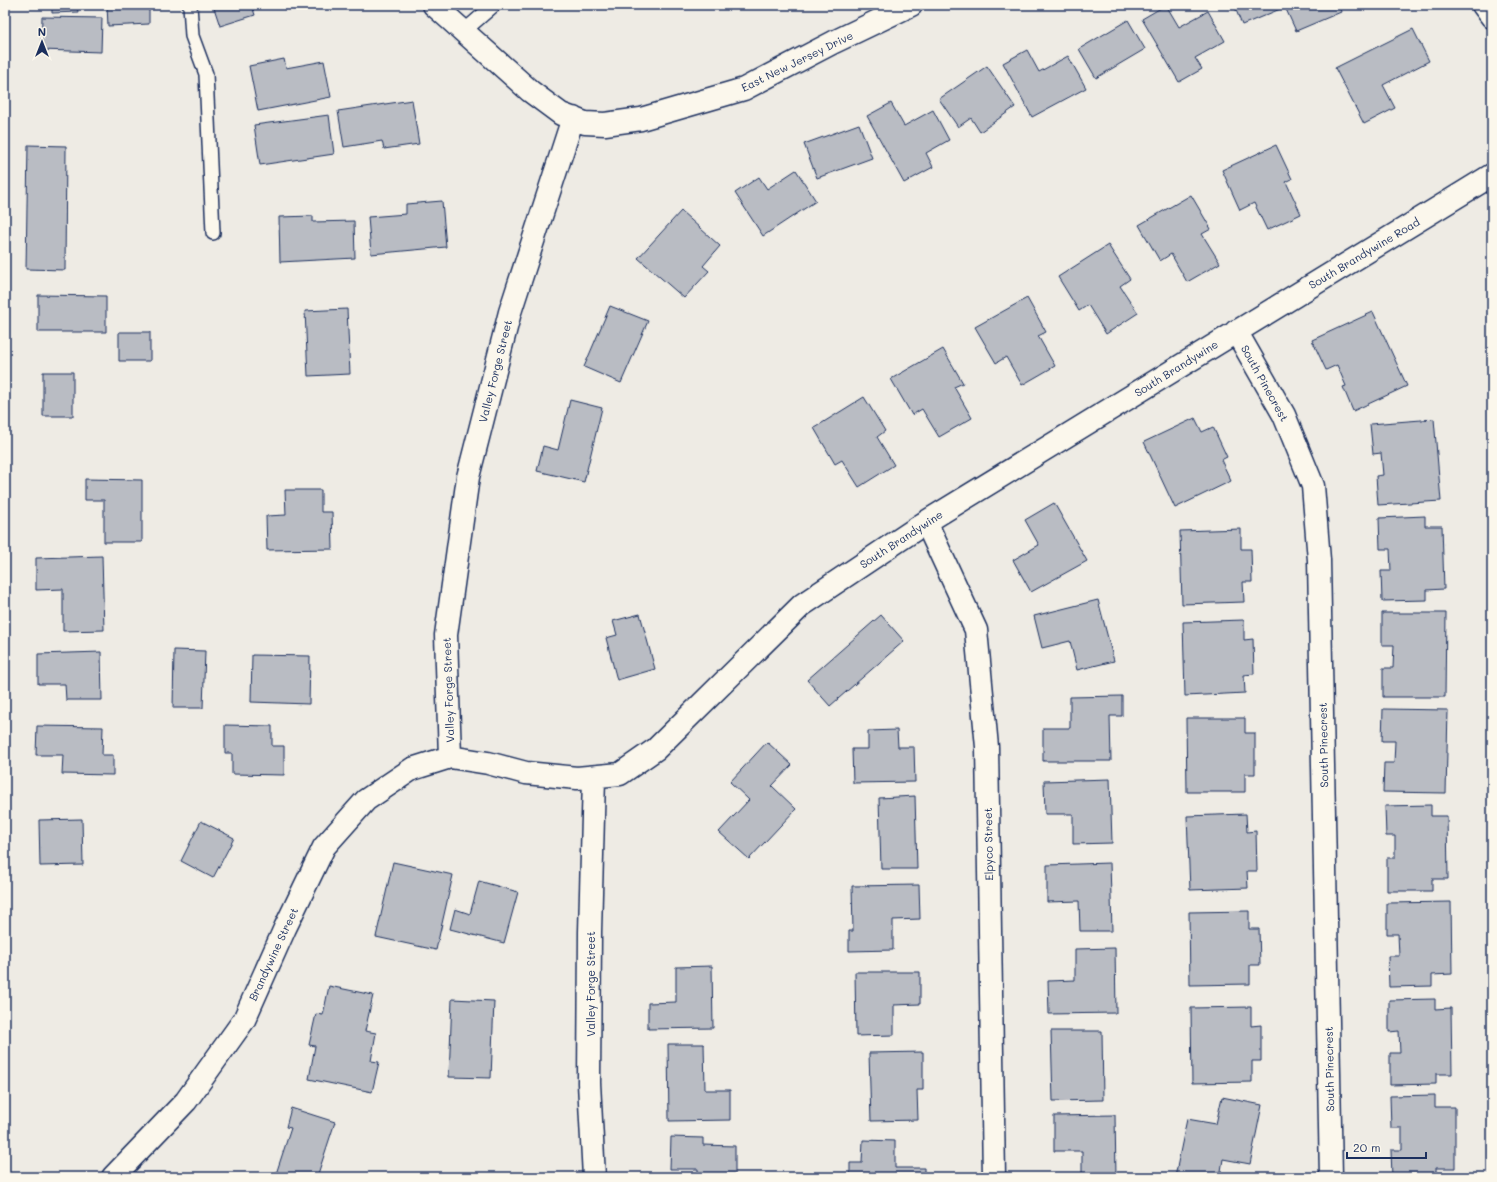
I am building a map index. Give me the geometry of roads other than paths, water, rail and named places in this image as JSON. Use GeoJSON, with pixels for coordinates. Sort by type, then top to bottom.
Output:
{"type":"FeatureCollection","features":[{"type":"Feature","properties":{"kind":"street","name":"East New Jersey Drive"},"geometry":{"type":"LineString","coordinates":[[434,5],[530,91],[562,114],[585,123],[605,124],[641,119],[744,88],[911,5]]}},
{"type":"Feature","properties":{"kind":"street"},"geometry":{"type":"LineString","coordinates":[[1483,5],[1492,17]]}},
{"type":"Feature","properties":{"kind":"street","name":"Valley Forge Street"},"geometry":{"type":"LineString","coordinates":[[573,118],[510,312],[468,477],[446,635],[450,757],[488,763],[526,773],[576,778],[594,777],[590,932],[589,1083],[594,1177]]}},
{"type":"Feature","properties":{"kind":"street","name":"South Brandywine Road"},"geometry":{"type":"LineString","coordinates":[[1236,331],[1492,175]]}},
{"type":"Feature","properties":{"kind":"street","name":"South Brandywine"},"geometry":{"type":"LineString","coordinates":[[594,777],[620,774],[656,749],[802,605],[926,522],[1236,331]]}},
{"type":"Feature","properties":{"kind":"street","name":"South Pinecrest"},"geometry":{"type":"LineString","coordinates":[[1236,331],[1284,415],[1313,486],[1319,560],[1331,1177]]}},
{"type":"Feature","properties":{"kind":"street","name":"Elpyco Street"},"geometry":{"type":"LineString","coordinates":[[926,522],[976,630],[987,747],[994,1177]]}},
{"type":"Feature","properties":{"kind":"street","name":"Brandywine Street"},"geometry":{"type":"LineString","coordinates":[[113,1177],[186,1102],[244,1020],[285,928],[324,848],[366,800],[412,769],[450,757]]}},
{"type":"Feature","properties":{"kind":"lane"},"geometry":{"type":"LineString","coordinates":[[190,5],[192,36],[206,74],[213,233]]}},
{"type":"Feature","properties":{"kind":"lane"},"geometry":{"type":"LineString","coordinates":[[463,32],[494,5]]}}]}
